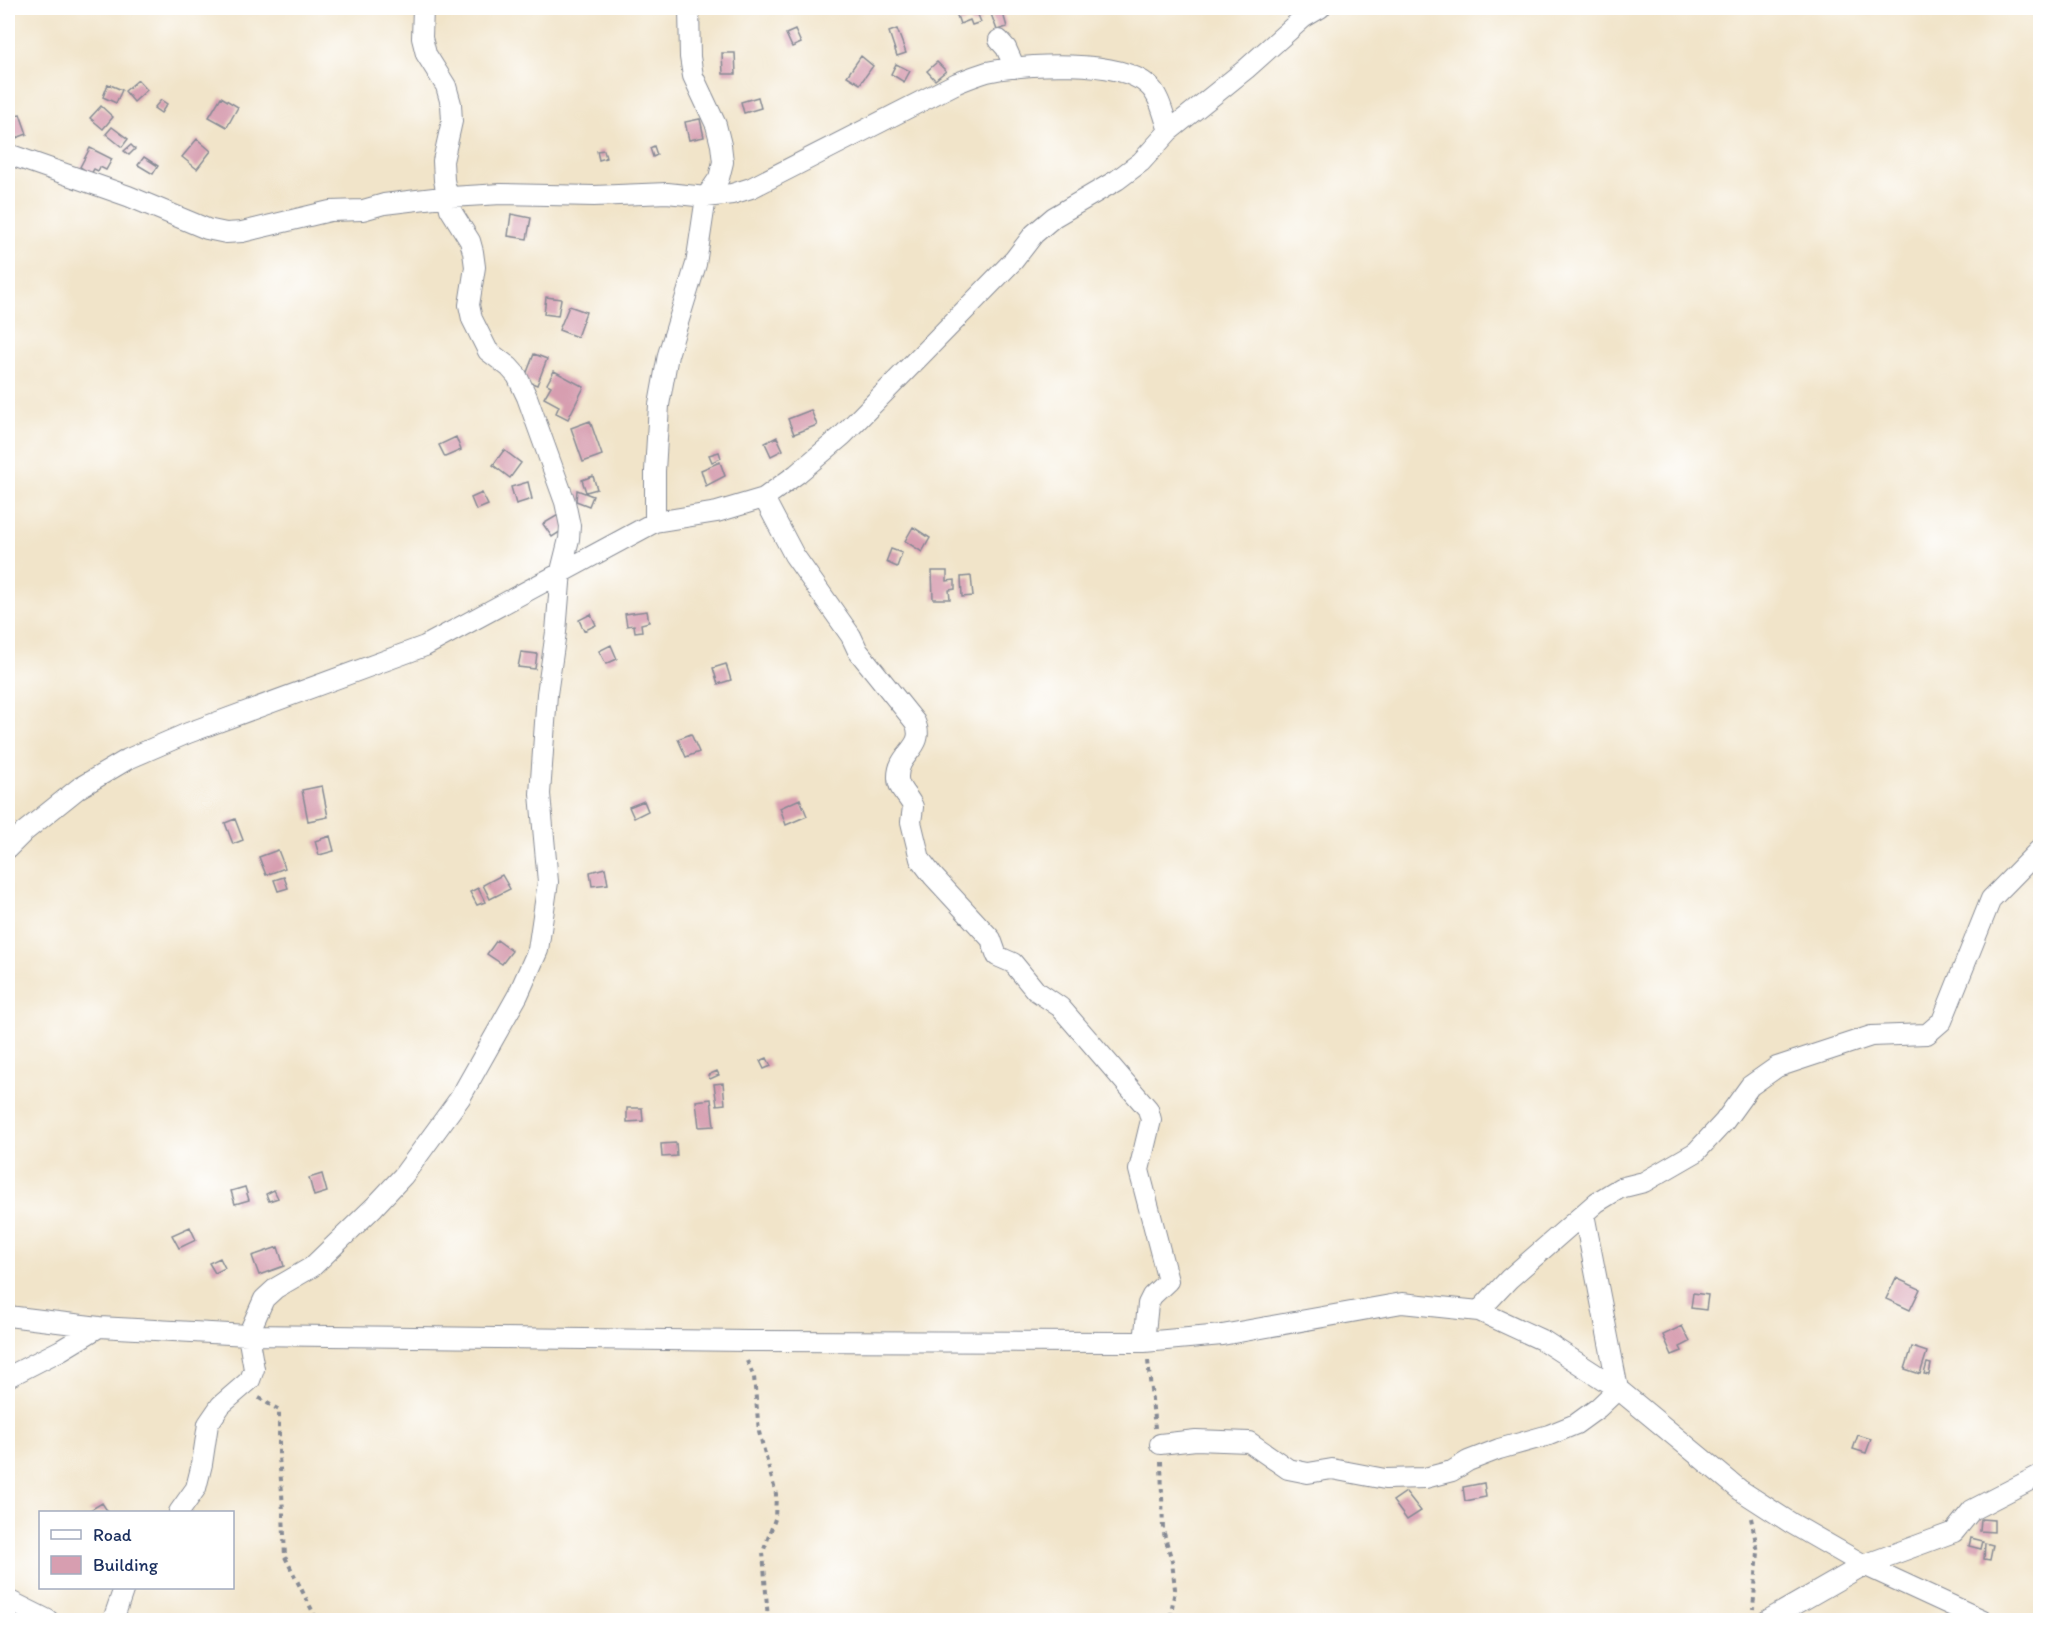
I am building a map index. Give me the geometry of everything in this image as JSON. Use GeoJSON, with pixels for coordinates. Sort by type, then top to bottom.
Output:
{"type":"FeatureCollection","features":[{"type":"Feature","properties":{"kind":"street"},"geometry":{"type":"LineString","coordinates":[[179,1511],[196,1488],[208,1424],[221,1405],[239,1387],[250,1380],[254,1369],[248,1335],[264,1299],[276,1288],[312,1267],[403,1176],[460,1098],[513,1004],[538,950],[548,882],[540,794],[547,694],[556,632],[561,572],[569,532],[565,502],[527,397],[517,376],[488,351],[472,319],[469,305],[475,267],[473,252],[470,241],[450,209],[443,161],[452,121],[451,104],[447,86],[426,54],[422,38],[423,8]]}},
{"type":"Feature","properties":{"kind":"street"},"geometry":{"type":"LineString","coordinates":[[654,522],[659,405],[668,355],[696,264],[706,196],[719,178],[723,162],[716,124],[693,76],[690,57],[689,8]]}},
{"type":"Feature","properties":{"kind":"street"},"geometry":{"type":"LineString","coordinates":[[8,848],[24,832],[79,788],[128,759],[188,733],[425,646],[654,522],[717,512],[764,498],[797,474],[843,435],[1014,260],[1035,234],[1054,217],[1117,180],[1141,162],[1169,131],[1246,69],[1303,18],[1320,8]]}},
{"type":"Feature","properties":{"kind":"street"},"geometry":{"type":"LineString","coordinates":[[999,40],[1006,48],[1015,68]]}},
{"type":"Feature","properties":{"kind":"street"},"geometry":{"type":"LineString","coordinates":[[8,154],[128,196],[207,229],[226,233],[242,232],[330,211],[363,210],[384,204],[448,197],[501,194],[594,196],[667,193],[706,196],[732,194],[751,188],[774,174],[957,83],[986,73],[1015,68],[1081,66],[1112,69],[1139,78],[1151,87],[1169,131]]}},
{"type":"Feature","properties":{"kind":"street"},"geometry":{"type":"LineString","coordinates":[[764,498],[794,555],[851,636],[858,651],[920,731],[918,740],[907,753],[898,771],[899,786],[913,807],[911,822],[920,859],[992,939],[997,956],[1013,963],[1035,990],[1060,1007],[1148,1109],[1151,1120],[1139,1170],[1168,1281],[1152,1296],[1148,1304],[1144,1342]]}},
{"type":"Feature","properties":{"kind":"street"},"geometry":{"type":"LineString","coordinates":[[1479,1311],[1509,1279],[1597,1202],[1620,1188],[1644,1182],[1696,1152],[1724,1122],[1750,1086],[1776,1067],[1871,1036],[1927,1034],[1935,1028],[1942,1021],[1991,899],[2040,849]]}},
{"type":"Feature","properties":{"kind":"street"},"geometry":{"type":"LineString","coordinates":[[1584,1215],[1618,1389]]}},
{"type":"Feature","properties":{"kind":"street"},"geometry":{"type":"LineString","coordinates":[[8,1316],[99,1327],[248,1335],[748,1341],[1144,1342],[1222,1335],[1402,1303],[1479,1311],[1544,1341],[1618,1389],[1740,1490],[1791,1523],[1864,1565],[1983,1620]]}},
{"type":"Feature","properties":{"kind":"street"},"geometry":{"type":"LineString","coordinates":[[8,1377],[61,1350],[99,1327]]}},
{"type":"Feature","properties":{"kind":"street"},"geometry":{"type":"LineString","coordinates":[[1160,1444],[1196,1440],[1249,1442],[1288,1469],[1308,1473],[1332,1469],[1385,1479],[1425,1478],[1452,1471],[1468,1461],[1499,1449],[1549,1435],[1576,1424],[1618,1389]]}},
{"type":"Feature","properties":{"kind":"street"},"geometry":{"type":"LineString","coordinates":[[1760,1617],[1864,1565],[1954,1532],[1972,1510],[2040,1475]]}},
{"type":"Feature","properties":{"kind":"street"},"geometry":{"type":"LineString","coordinates":[[113,1620],[123,1589]]}},
{"type":"Feature","properties":{"kind":"street"},"geometry":{"type":"LineString","coordinates":[[8,1600],[48,1620]]}},
{"type":"Feature","properties":{"kind":"path"},"geometry":{"type":"LineString","coordinates":[[748,1341],[747,1362],[754,1377],[759,1432],[776,1494],[775,1519],[763,1552],[768,1620]]}},
{"type":"Feature","properties":{"kind":"path"},"geometry":{"type":"LineString","coordinates":[[1144,1342],[1150,1366],[1153,1423],[1160,1444],[1163,1530],[1172,1561],[1175,1589],[1170,1620]]}},
{"type":"Feature","properties":{"kind":"path"},"geometry":{"type":"LineString","coordinates":[[239,1387],[279,1410],[279,1457],[285,1557],[317,1620]]}},
{"type":"Feature","properties":{"kind":"path"},"geometry":{"type":"LineString","coordinates":[[1740,1490],[1750,1509],[1758,1552],[1752,1598],[1760,1617]]}},
{"type":"Feature","properties":{"kind":"building"},"geometry":{"type":"Polygon","coordinates":[[[975,8],[981,22],[972,25],[970,20],[960,24],[955,10],[975,8]]]}},
{"type":"Feature","properties":{"kind":"building"},"geometry":{"type":"Polygon","coordinates":[[[1002,10],[1007,27],[997,30],[991,14],[1002,10]]]}},
{"type":"Feature","properties":{"kind":"building"},"geometry":{"type":"Polygon","coordinates":[[[897,29],[906,53],[897,56],[889,32],[897,29]]]}},
{"type":"Feature","properties":{"kind":"building"},"geometry":{"type":"Polygon","coordinates":[[[795,30],[801,43],[792,47],[786,34],[795,30]]]}},
{"type":"Feature","properties":{"kind":"building"},"geometry":{"type":"Polygon","coordinates":[[[722,53],[735,53],[736,74],[723,74],[722,53]]]}},
{"type":"Feature","properties":{"kind":"building"},"geometry":{"type":"Polygon","coordinates":[[[861,56],[873,66],[860,84],[847,76],[861,56]]]}},
{"type":"Feature","properties":{"kind":"building"},"geometry":{"type":"Polygon","coordinates":[[[937,62],[946,71],[935,80],[927,71],[937,62]]]}},
{"type":"Feature","properties":{"kind":"building"},"geometry":{"type":"Polygon","coordinates":[[[896,64],[910,71],[904,82],[891,74],[896,64]]]}},
{"type":"Feature","properties":{"kind":"building"},"geometry":{"type":"Polygon","coordinates":[[[138,80],[147,90],[134,102],[125,91],[138,80]]]}},
{"type":"Feature","properties":{"kind":"building"},"geometry":{"type":"Polygon","coordinates":[[[108,84],[122,90],[116,103],[103,97],[108,84]]]}},
{"type":"Feature","properties":{"kind":"building"},"geometry":{"type":"Polygon","coordinates":[[[221,97],[238,107],[227,127],[209,117],[221,97]]]}},
{"type":"Feature","properties":{"kind":"building"},"geometry":{"type":"Polygon","coordinates":[[[758,97],[761,108],[744,113],[741,102],[758,97]]]}},
{"type":"Feature","properties":{"kind":"building"},"geometry":{"type":"Polygon","coordinates":[[[161,100],[167,104],[161,113],[154,108],[161,100]]]}},
{"type":"Feature","properties":{"kind":"building"},"geometry":{"type":"Polygon","coordinates":[[[101,106],[113,117],[103,129],[90,118],[101,106]]]}},
{"type":"Feature","properties":{"kind":"building"},"geometry":{"type":"Polygon","coordinates":[[[20,114],[27,134],[8,138],[8,128],[13,126],[10,118],[20,114]]]}},
{"type":"Feature","properties":{"kind":"building"},"geometry":{"type":"Polygon","coordinates":[[[700,119],[704,137],[689,140],[685,122],[700,119]]]}},
{"type":"Feature","properties":{"kind":"building"},"geometry":{"type":"Polygon","coordinates":[[[112,127],[128,139],[122,147],[106,134],[112,127]]]}},
{"type":"Feature","properties":{"kind":"building"},"geometry":{"type":"Polygon","coordinates":[[[197,139],[211,151],[197,169],[182,157],[197,139]]]}},
{"type":"Feature","properties":{"kind":"building"},"geometry":{"type":"Polygon","coordinates":[[[131,145],[135,149],[129,155],[124,151],[131,145]]]}},
{"type":"Feature","properties":{"kind":"building"},"geometry":{"type":"Polygon","coordinates":[[[654,146],[657,155],[653,157],[650,148],[654,146]]]}},
{"type":"Feature","properties":{"kind":"building"},"geometry":{"type":"Polygon","coordinates":[[[90,148],[112,159],[106,170],[100,167],[98,171],[94,169],[91,174],[80,167],[90,148]]]}},
{"type":"Feature","properties":{"kind":"building"},"geometry":{"type":"Polygon","coordinates":[[[604,150],[606,158],[599,160],[597,151],[604,150]]]}},
{"type":"Feature","properties":{"kind":"building"},"geometry":{"type":"Polygon","coordinates":[[[144,157],[158,166],[153,174],[138,165],[144,157]]]}},
{"type":"Feature","properties":{"kind":"building"},"geometry":{"type":"Polygon","coordinates":[[[511,214],[531,218],[527,239],[508,236],[511,214]]]}},
{"type":"Feature","properties":{"kind":"building"},"geometry":{"type":"Polygon","coordinates":[[[546,297],[561,299],[558,316],[544,314],[546,297]]]}},
{"type":"Feature","properties":{"kind":"building"},"geometry":{"type":"Polygon","coordinates":[[[569,306],[586,312],[577,337],[559,330],[569,306]]]}},
{"type":"Feature","properties":{"kind":"building"},"geometry":{"type":"Polygon","coordinates":[[[534,354],[547,359],[537,385],[524,380],[534,354]]]}},
{"type":"Feature","properties":{"kind":"building"},"geometry":{"type":"Polygon","coordinates":[[[554,371],[584,387],[568,419],[556,413],[559,406],[544,398],[551,386],[547,384],[554,371]]]}},
{"type":"Feature","properties":{"kind":"building"},"geometry":{"type":"Polygon","coordinates":[[[811,410],[817,425],[794,434],[788,419],[811,410]]]}},
{"type":"Feature","properties":{"kind":"building"},"geometry":{"type":"Polygon","coordinates":[[[590,421],[602,455],[583,462],[571,428],[590,421]]]}},
{"type":"Feature","properties":{"kind":"building"},"geometry":{"type":"Polygon","coordinates":[[[456,437],[461,450],[445,457],[439,445],[456,437]]]}},
{"type":"Feature","properties":{"kind":"building"},"geometry":{"type":"Polygon","coordinates":[[[777,437],[783,450],[771,456],[765,443],[777,437]]]}},
{"type":"Feature","properties":{"kind":"building"},"geometry":{"type":"Polygon","coordinates":[[[504,450],[521,463],[510,478],[493,465],[504,450]]]}},
{"type":"Feature","properties":{"kind":"building"},"geometry":{"type":"Polygon","coordinates":[[[719,452],[721,458],[712,462],[709,455],[719,452]]]}},
{"type":"Feature","properties":{"kind":"building"},"geometry":{"type":"Polygon","coordinates":[[[720,462],[725,476],[706,486],[701,470],[720,462]]]}},
{"type":"Feature","properties":{"kind":"building"},"geometry":{"type":"Polygon","coordinates":[[[593,476],[597,489],[586,492],[582,480],[593,476]]]}},
{"type":"Feature","properties":{"kind":"building"},"geometry":{"type":"Polygon","coordinates":[[[528,482],[532,499],[516,504],[511,487],[528,482]]]}},
{"type":"Feature","properties":{"kind":"building"},"geometry":{"type":"Polygon","coordinates":[[[577,490],[593,496],[589,506],[576,501],[577,490]]]}},
{"type":"Feature","properties":{"kind":"building"},"geometry":{"type":"Polygon","coordinates":[[[482,493],[488,505],[476,510],[471,498],[482,493]]]}},
{"type":"Feature","properties":{"kind":"building"},"geometry":{"type":"Polygon","coordinates":[[[560,514],[569,526],[552,537],[543,524],[560,514]]]}},
{"type":"Feature","properties":{"kind":"building"},"geometry":{"type":"Polygon","coordinates":[[[913,527],[930,538],[922,552],[905,541],[913,527]]]}},
{"type":"Feature","properties":{"kind":"building"},"geometry":{"type":"Polygon","coordinates":[[[891,549],[902,553],[897,567],[886,562],[891,549]]]}},
{"type":"Feature","properties":{"kind":"building"},"geometry":{"type":"Polygon","coordinates":[[[932,571],[947,571],[947,581],[955,580],[955,589],[949,590],[950,599],[933,599],[932,571]]]}},
{"type":"Feature","properties":{"kind":"building"},"geometry":{"type":"Polygon","coordinates":[[[971,576],[973,596],[962,597],[961,577],[971,576]]]}},
{"type":"Feature","properties":{"kind":"building"},"geometry":{"type":"Polygon","coordinates":[[[647,611],[649,622],[641,624],[642,631],[635,632],[634,625],[627,626],[625,614],[647,611]]]}},
{"type":"Feature","properties":{"kind":"building"},"geometry":{"type":"Polygon","coordinates":[[[591,614],[596,625],[584,631],[579,620],[591,614]]]}},
{"type":"Feature","properties":{"kind":"building"},"geometry":{"type":"Polygon","coordinates":[[[611,645],[617,659],[606,664],[599,651],[611,645]]]}},
{"type":"Feature","properties":{"kind":"building"},"geometry":{"type":"Polygon","coordinates":[[[521,652],[537,654],[535,669],[518,667],[521,652]]]}},
{"type":"Feature","properties":{"kind":"building"},"geometry":{"type":"Polygon","coordinates":[[[726,664],[731,680],[718,684],[713,668],[726,664]]]}},
{"type":"Feature","properties":{"kind":"building"},"geometry":{"type":"Polygon","coordinates":[[[691,734],[699,752],[686,757],[678,739],[691,734]]]}},
{"type":"Feature","properties":{"kind":"building"},"geometry":{"type":"Polygon","coordinates":[[[322,786],[328,817],[308,821],[302,790],[322,786]]]}},
{"type":"Feature","properties":{"kind":"building"},"geometry":{"type":"Polygon","coordinates":[[[800,799],[807,816],[786,825],[780,808],[800,799]]]}},
{"type":"Feature","properties":{"kind":"building"},"geometry":{"type":"Polygon","coordinates":[[[644,801],[648,811],[634,818],[629,807],[644,801]]]}},
{"type":"Feature","properties":{"kind":"building"},"geometry":{"type":"Polygon","coordinates":[[[235,819],[243,840],[233,844],[225,823],[235,819]]]}},
{"type":"Feature","properties":{"kind":"building"},"geometry":{"type":"Polygon","coordinates":[[[330,836],[334,851],[319,855],[315,841],[330,836]]]}},
{"type":"Feature","properties":{"kind":"building"},"geometry":{"type":"Polygon","coordinates":[[[278,850],[285,868],[266,875],[259,857],[278,850]]]}},
{"type":"Feature","properties":{"kind":"building"},"geometry":{"type":"Polygon","coordinates":[[[605,868],[608,884],[592,886],[590,872],[605,868]]]}},
{"type":"Feature","properties":{"kind":"building"},"geometry":{"type":"Polygon","coordinates":[[[502,875],[510,889],[490,899],[483,885],[502,875]]]}},
{"type":"Feature","properties":{"kind":"building"},"geometry":{"type":"Polygon","coordinates":[[[284,877],[288,888],[278,891],[274,880],[284,877]]]}},
{"type":"Feature","properties":{"kind":"building"},"geometry":{"type":"Polygon","coordinates":[[[478,888],[485,902],[477,905],[470,892],[478,888]]]}},
{"type":"Feature","properties":{"kind":"building"},"geometry":{"type":"Polygon","coordinates":[[[497,940],[512,951],[502,964],[487,954],[497,940]]]}},
{"type":"Feature","properties":{"kind":"building"},"geometry":{"type":"Polygon","coordinates":[[[767,1058],[771,1066],[764,1069],[760,1061],[767,1058]]]}},
{"type":"Feature","properties":{"kind":"building"},"geometry":{"type":"Polygon","coordinates":[[[717,1071],[719,1075],[710,1079],[708,1075],[717,1071]]]}},
{"type":"Feature","properties":{"kind":"building"},"geometry":{"type":"Polygon","coordinates":[[[723,1083],[725,1104],[717,1105],[714,1084],[723,1083]]]}},
{"type":"Feature","properties":{"kind":"building"},"geometry":{"type":"Polygon","coordinates":[[[711,1099],[714,1126],[699,1127],[696,1101],[711,1099]]]}},
{"type":"Feature","properties":{"kind":"building"},"geometry":{"type":"Polygon","coordinates":[[[627,1108],[642,1108],[643,1121],[627,1122],[627,1108]]]}},
{"type":"Feature","properties":{"kind":"building"},"geometry":{"type":"Polygon","coordinates":[[[676,1143],[677,1156],[662,1157],[661,1144],[676,1143]]]}},
{"type":"Feature","properties":{"kind":"building"},"geometry":{"type":"Polygon","coordinates":[[[322,1174],[327,1192],[314,1196],[309,1178],[322,1174]]]}},
{"type":"Feature","properties":{"kind":"building"},"geometry":{"type":"Polygon","coordinates":[[[245,1187],[249,1200],[235,1204],[231,1191],[245,1187]]]}},
{"type":"Feature","properties":{"kind":"building"},"geometry":{"type":"Polygon","coordinates":[[[274,1190],[278,1198],[269,1201],[266,1194],[274,1190]]]}},
{"type":"Feature","properties":{"kind":"building"},"geometry":{"type":"Polygon","coordinates":[[[190,1227],[196,1240],[179,1248],[172,1235],[190,1227]]]}},
{"type":"Feature","properties":{"kind":"building"},"geometry":{"type":"Polygon","coordinates":[[[278,1247],[284,1266],[259,1275],[252,1256],[278,1247]]]}},
{"type":"Feature","properties":{"kind":"building"},"geometry":{"type":"Polygon","coordinates":[[[220,1258],[225,1268],[215,1273],[209,1263],[220,1258]]]}},
{"type":"Feature","properties":{"kind":"building"},"geometry":{"type":"Polygon","coordinates":[[[1896,1278],[1920,1289],[1910,1310],[1886,1299],[1896,1278]]]}},
{"type":"Feature","properties":{"kind":"building"},"geometry":{"type":"Polygon","coordinates":[[[1693,1293],[1708,1295],[1706,1310],[1691,1308],[1693,1293]]]}},
{"type":"Feature","properties":{"kind":"building"},"geometry":{"type":"Polygon","coordinates":[[[1682,1326],[1690,1342],[1680,1347],[1682,1351],[1672,1355],[1663,1335],[1682,1326]]]}},
{"type":"Feature","properties":{"kind":"building"},"geometry":{"type":"Polygon","coordinates":[[[1912,1347],[1927,1352],[1920,1374],[1905,1369],[1912,1347]]]}},
{"type":"Feature","properties":{"kind":"building"},"geometry":{"type":"Polygon","coordinates":[[[1927,1363],[1931,1364],[1929,1375],[1924,1374],[1927,1363]]]}},
{"type":"Feature","properties":{"kind":"building"},"geometry":{"type":"Polygon","coordinates":[[[1858,1435],[1871,1439],[1866,1453],[1853,1449],[1858,1435]]]}},
{"type":"Feature","properties":{"kind":"building"},"geometry":{"type":"Polygon","coordinates":[[[1484,1483],[1486,1497],[1465,1501],[1463,1487],[1484,1483]]]}},
{"type":"Feature","properties":{"kind":"building"},"geometry":{"type":"Polygon","coordinates":[[[1406,1492],[1421,1511],[1407,1520],[1393,1501],[1406,1492]]]}},
{"type":"Feature","properties":{"kind":"building"},"geometry":{"type":"Polygon","coordinates":[[[102,1503],[107,1511],[89,1511],[102,1503]]]}},
{"type":"Feature","properties":{"kind":"building"},"geometry":{"type":"Polygon","coordinates":[[[1981,1519],[1994,1520],[1994,1532],[1980,1531],[1981,1519]]]}},
{"type":"Feature","properties":{"kind":"building"},"geometry":{"type":"Polygon","coordinates":[[[1971,1538],[1983,1541],[1981,1549],[1969,1546],[1971,1538]]]}},
{"type":"Feature","properties":{"kind":"building"},"geometry":{"type":"Polygon","coordinates":[[[1985,1543],[1993,1545],[1990,1560],[1984,1559],[1985,1543]]]}}]}
